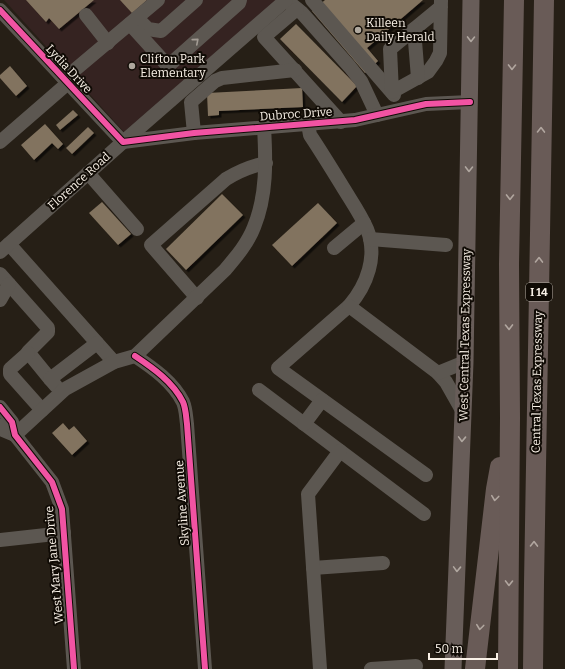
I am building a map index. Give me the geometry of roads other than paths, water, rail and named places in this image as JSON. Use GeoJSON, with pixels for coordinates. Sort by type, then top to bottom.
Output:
{"type":"FeatureCollection","features":[{"type":"Feature","properties":{"kind":"highway","name":"I 14"},"geometry":{"type":"LineString","coordinates":[[508,669],[510,418],[509,264],[514,0]]}},
{"type":"Feature","properties":{"kind":"highway","name":"Central Texas Expressway"},"geometry":{"type":"LineString","coordinates":[[534,669],[534,575],[544,0]]}},
{"type":"Feature","properties":{"kind":"highway"},"geometry":{"type":"LineString","coordinates":[[475,669],[496,489],[510,418]]}},
{"type":"Feature","properties":{"kind":"main road","name":"West Central Texas Expressway"},"geometry":{"type":"LineString","coordinates":[[453,669],[465,362],[471,0]]}},
{"type":"Feature","properties":{"kind":"street"},"geometry":{"type":"LineString","coordinates":[[0,142],[108,43],[158,0]]}},
{"type":"Feature","properties":{"kind":"street"},"geometry":{"type":"LineString","coordinates":[[133,21],[148,29],[161,31],[196,0]]}},
{"type":"Feature","properties":{"kind":"street"},"geometry":{"type":"LineString","coordinates":[[133,21],[168,66],[239,3],[240,0]]}},
{"type":"Feature","properties":{"kind":"street"},"geometry":{"type":"LineString","coordinates":[[313,0],[406,108]]}},
{"type":"Feature","properties":{"kind":"street"},"geometry":{"type":"LineString","coordinates":[[342,122],[264,37],[283,4],[302,13],[350,67],[361,81],[377,115]]}},
{"type":"Feature","properties":{"kind":"street","name":"Florence Road"},"geometry":{"type":"LineString","coordinates":[[5,248],[123,142],[283,4]]}},
{"type":"Feature","properties":{"kind":"street"},"geometry":{"type":"LineString","coordinates":[[392,92],[390,49],[441,4]]}},
{"type":"Feature","properties":{"kind":"street"},"geometry":{"type":"LineString","coordinates":[[392,92],[428,72],[436,61],[440,53],[441,4]]}},
{"type":"Feature","properties":{"kind":"street","name":"Lydia Drive"},"geometry":{"type":"LineString","coordinates":[[0,10],[123,142]]}},
{"type":"Feature","properties":{"kind":"street"},"geometry":{"type":"LineString","coordinates":[[86,15],[108,43]]}},
{"type":"Feature","properties":{"kind":"street"},"geometry":{"type":"LineString","coordinates":[[414,29],[418,78]]}},
{"type":"Feature","properties":{"kind":"street"},"geometry":{"type":"LineString","coordinates":[[194,133],[191,102],[215,81],[222,78],[295,70]]}},
{"type":"Feature","properties":{"kind":"street","name":"Dubroc Drive"},"geometry":{"type":"LineString","coordinates":[[123,142],[194,133],[342,122],[426,104],[470,102]]}},
{"type":"Feature","properties":{"kind":"street"},"geometry":{"type":"LineString","coordinates":[[308,124],[310,135],[364,223],[370,239],[370,268],[366,282],[349,306],[278,368],[426,475]]}},
{"type":"Feature","properties":{"kind":"street"},"geometry":{"type":"LineString","coordinates":[[4,431],[42,410],[62,392],[87,376],[114,362],[135,356],[225,270],[246,243],[254,227],[262,198],[266,163],[264,127]]}},
{"type":"Feature","properties":{"kind":"street"},"geometry":{"type":"LineString","coordinates":[[197,298],[152,245],[226,179],[251,166],[266,163]]}},
{"type":"Feature","properties":{"kind":"street"},"geometry":{"type":"LineString","coordinates":[[88,173],[137,229]]}},
{"type":"Feature","properties":{"kind":"street"},"geometry":{"type":"LineString","coordinates":[[334,248],[364,223]]}},
{"type":"Feature","properties":{"kind":"street"},"geometry":{"type":"LineString","coordinates":[[370,239],[446,246]]}},
{"type":"Feature","properties":{"kind":"street"},"geometry":{"type":"LineString","coordinates":[[5,248],[114,362]]}},
{"type":"Feature","properties":{"kind":"street"},"geometry":{"type":"LineString","coordinates":[[0,300],[4,279]]}},
{"type":"Feature","properties":{"kind":"street"},"geometry":{"type":"LineString","coordinates":[[4,279],[48,328],[48,332],[10,369],[10,374],[42,410]]}},
{"type":"Feature","properties":{"kind":"street"},"geometry":{"type":"LineString","coordinates":[[349,306],[438,373],[446,382],[463,412]]}},
{"type":"Feature","properties":{"kind":"street"},"geometry":{"type":"LineString","coordinates":[[50,379],[97,343]]}},
{"type":"Feature","properties":{"kind":"street"},"geometry":{"type":"LineString","coordinates":[[28,353],[62,392]]}},
{"type":"Feature","properties":{"kind":"street","name":"Skyline Avenue"},"geometry":{"type":"LineString","coordinates":[[135,356],[161,375],[176,390],[184,404],[187,424],[205,669]]}},
{"type":"Feature","properties":{"kind":"street"},"geometry":{"type":"LineString","coordinates":[[438,373],[465,362]]}},
{"type":"Feature","properties":{"kind":"street"},"geometry":{"type":"LineString","coordinates":[[259,390],[424,514]]}},
{"type":"Feature","properties":{"kind":"street"},"geometry":{"type":"LineString","coordinates":[[304,424],[322,400]]}},
{"type":"Feature","properties":{"kind":"street","name":"West Mary Jane Drive"},"geometry":{"type":"LineString","coordinates":[[0,407],[12,422],[4,431],[52,482],[62,510],[74,669]]}},
{"type":"Feature","properties":{"kind":"street"},"geometry":{"type":"LineString","coordinates":[[320,669],[308,494],[340,451]]}},
{"type":"Feature","properties":{"kind":"street"},"geometry":{"type":"LineString","coordinates":[[0,540],[64,533]]}},
{"type":"Feature","properties":{"kind":"street"},"geometry":{"type":"LineString","coordinates":[[313,568],[384,563]]}},
{"type":"Feature","properties":{"kind":"street"},"geometry":{"type":"LineString","coordinates":[[371,669],[416,666]]}},
{"type":"Feature","properties":{"kind":"place","name":"Killeen Daily Herald"},"geometry":{"type":"Point","coordinates":[358,30]}},
{"type":"Feature","properties":{"kind":"place","name":"Clifton Park Elementary"},"geometry":{"type":"Point","coordinates":[132,66]}}]}
